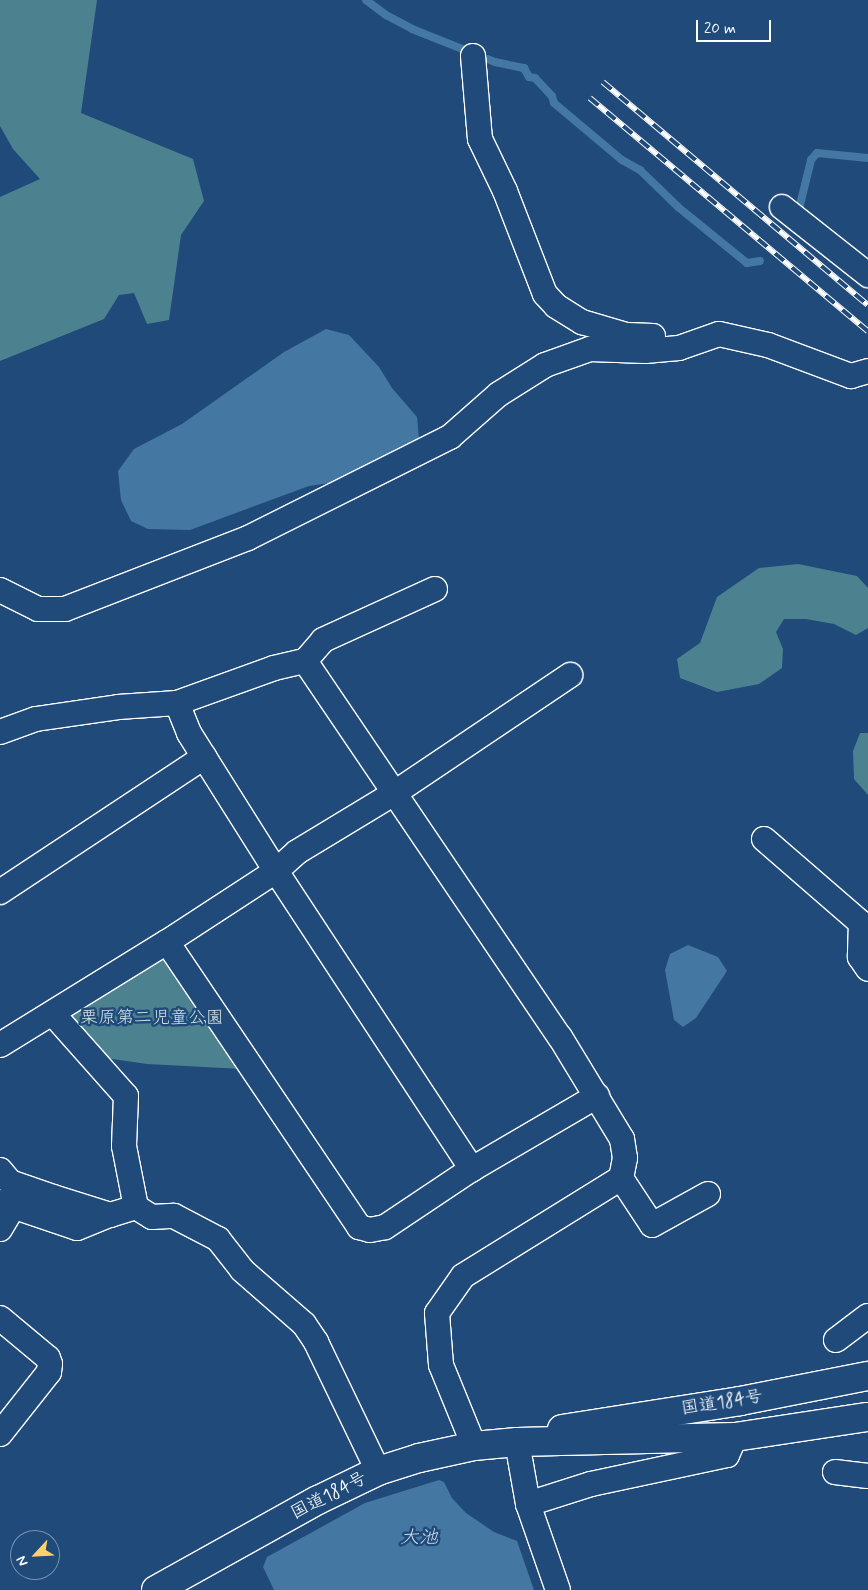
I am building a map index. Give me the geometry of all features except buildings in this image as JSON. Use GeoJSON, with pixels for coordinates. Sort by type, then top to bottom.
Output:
{"type":"FeatureCollection","features":[{"type":"Feature","properties":{"kind":"highway","name":"国道184号"},"geometry":{"type":"LineString","coordinates":[[517,1442],[567,1428],[740,1402],[868,1376]]}},
{"type":"Feature","properties":{"kind":"highway","name":"国道184号"},"geometry":{"type":"LineString","coordinates":[[156,1590],[318,1500],[378,1472],[419,1458],[474,1446],[517,1442],[735,1437],[868,1417]]}},
{"type":"Feature","properties":{"kind":"street"},"geometry":{"type":"LineString","coordinates":[[473,56],[480,139],[505,191],[545,294],[579,321],[607,331],[643,336],[719,334],[768,345],[862,376]]}},
{"type":"Feature","properties":{"kind":"street"},"geometry":{"type":"LineString","coordinates":[[782,207],[868,275]]}},
{"type":"Feature","properties":{"kind":"street"},"geometry":{"type":"LineString","coordinates":[[0,590],[38,609],[65,609],[295,517],[450,437],[499,394],[567,354],[590,348],[645,351],[679,348],[719,334]]}},
{"type":"Feature","properties":{"kind":"street"},"geometry":{"type":"LineString","coordinates":[[0,732],[36,719],[118,707],[177,704],[274,668],[305,661],[323,640],[436,588]]}},
{"type":"Feature","properties":{"kind":"street"},"geometry":{"type":"LineString","coordinates":[[305,661],[396,792],[597,1096],[622,1139],[625,1158],[621,1178],[652,1225],[708,1194]]}},
{"type":"Feature","properties":{"kind":"street"},"geometry":{"type":"LineString","coordinates":[[0,1045],[54,1015],[168,942],[276,871],[297,852],[396,792],[570,675]]}},
{"type":"Feature","properties":{"kind":"street"},"geometry":{"type":"LineString","coordinates":[[177,704],[189,732],[276,871],[472,1170]]}},
{"type":"Feature","properties":{"kind":"street"},"geometry":{"type":"LineString","coordinates":[[0,892],[204,757]]}},
{"type":"Feature","properties":{"kind":"street"},"geometry":{"type":"LineString","coordinates":[[764,839],[861,923],[860,957],[868,969]]}},
{"type":"Feature","properties":{"kind":"street"},"geometry":{"type":"LineString","coordinates":[[168,942],[359,1227],[370,1230],[384,1227],[472,1170],[597,1096]]}},
{"type":"Feature","properties":{"kind":"street"},"geometry":{"type":"LineString","coordinates":[[54,1015],[126,1096],[124,1146],[136,1207],[152,1217],[174,1216],[218,1239],[242,1270],[304,1324],[316,1342],[378,1472]]}},
{"type":"Feature","properties":{"kind":"street"},"geometry":{"type":"LineString","coordinates":[[0,1170],[10,1182],[110,1215]]}},
{"type":"Feature","properties":{"kind":"street"},"geometry":{"type":"LineString","coordinates":[[474,1446],[441,1365],[437,1313],[462,1276],[621,1178]]}},
{"type":"Feature","properties":{"kind":"street"},"geometry":{"type":"LineString","coordinates":[[0,1229],[7,1204],[77,1228],[136,1207]]}},
{"type":"Feature","properties":{"kind":"street"},"geometry":{"type":"LineString","coordinates":[[0,1303],[10,1317],[48,1358],[50,1364],[49,1372],[0,1434]]}},
{"type":"Feature","properties":{"kind":"street"},"geometry":{"type":"LineString","coordinates":[[836,1340],[868,1316]]}},
{"type":"Feature","properties":{"kind":"street"},"geometry":{"type":"LineString","coordinates":[[528,1504],[591,1484],[727,1455],[735,1437]]}},
{"type":"Feature","properties":{"kind":"street"},"geometry":{"type":"LineString","coordinates":[[517,1442],[528,1504],[558,1590]]}},
{"type":"Feature","properties":{"kind":"street"},"geometry":{"type":"LineString","coordinates":[[835,1472],[868,1476]]}},
{"type":"Feature","properties":{"kind":"green space"},"geometry":{"type":"Polygon","coordinates":[[[0,0],[97,0],[81,113],[193,159],[204,201],[181,235],[169,320],[147,324],[134,293],[119,295],[104,319],[0,361],[0,197],[40,179],[13,149],[0,126],[0,0]]]}},
{"type":"Feature","properties":{"kind":"green space"},"geometry":{"type":"Polygon","coordinates":[[[798,564],[857,576],[868,588],[868,628],[856,635],[834,624],[806,619],[784,619],[776,632],[783,649],[782,668],[759,684],[717,692],[680,678],[677,659],[700,643],[717,597],[759,568],[798,564]]]}},
{"type":"Feature","properties":{"kind":"green space"},"geometry":{"type":"Polygon","coordinates":[[[860,733],[868,733],[868,795],[854,779],[853,751],[860,733]]]}},
{"type":"Feature","properties":{"kind":"green space","name":"栗原第二児童公園"},"geometry":{"type":"Polygon","coordinates":[[[161,959],[166,960],[242,1069],[147,1064],[92,1056],[66,1018],[161,959]]]}},
{"type":"Feature","properties":{"kind":"water"},"geometry":{"type":"Polygon","coordinates":[[[326,329],[349,335],[379,367],[392,388],[417,417],[419,439],[336,482],[309,486],[190,530],[148,529],[131,521],[121,500],[118,471],[134,449],[182,424],[284,352],[326,329]]]}},
{"type":"Feature","properties":{"kind":"water"},"geometry":{"type":"Polygon","coordinates":[[[688,945],[718,957],[727,971],[696,1018],[683,1027],[674,1020],[665,970],[670,954],[688,945]]]}},
{"type":"Feature","properties":{"kind":"water","name":"大池"},"geometry":{"type":"Polygon","coordinates":[[[439,1480],[444,1482],[452,1498],[466,1513],[494,1532],[517,1541],[534,1590],[274,1590],[263,1567],[267,1557],[365,1503],[439,1480]]]}},
{"type":"Feature","properties":{"kind":"waterway"},"geometry":{"type":"LineString","coordinates":[[366,0],[386,15],[412,29],[495,62],[524,68],[529,77],[535,78],[552,96],[554,103],[622,160],[640,170],[678,207],[747,263],[760,261]]}},
{"type":"Feature","properties":{"kind":"waterway"},"geometry":{"type":"LineString","coordinates":[[798,213],[811,160],[817,153],[868,158]]}},
{"type":"Feature","properties":{"kind":"railway"},"geometry":{"type":"LineString","coordinates":[[603,82],[868,305]]}},
{"type":"Feature","properties":{"kind":"railway"},"geometry":{"type":"LineString","coordinates":[[590,98],[868,331]]}}]}
